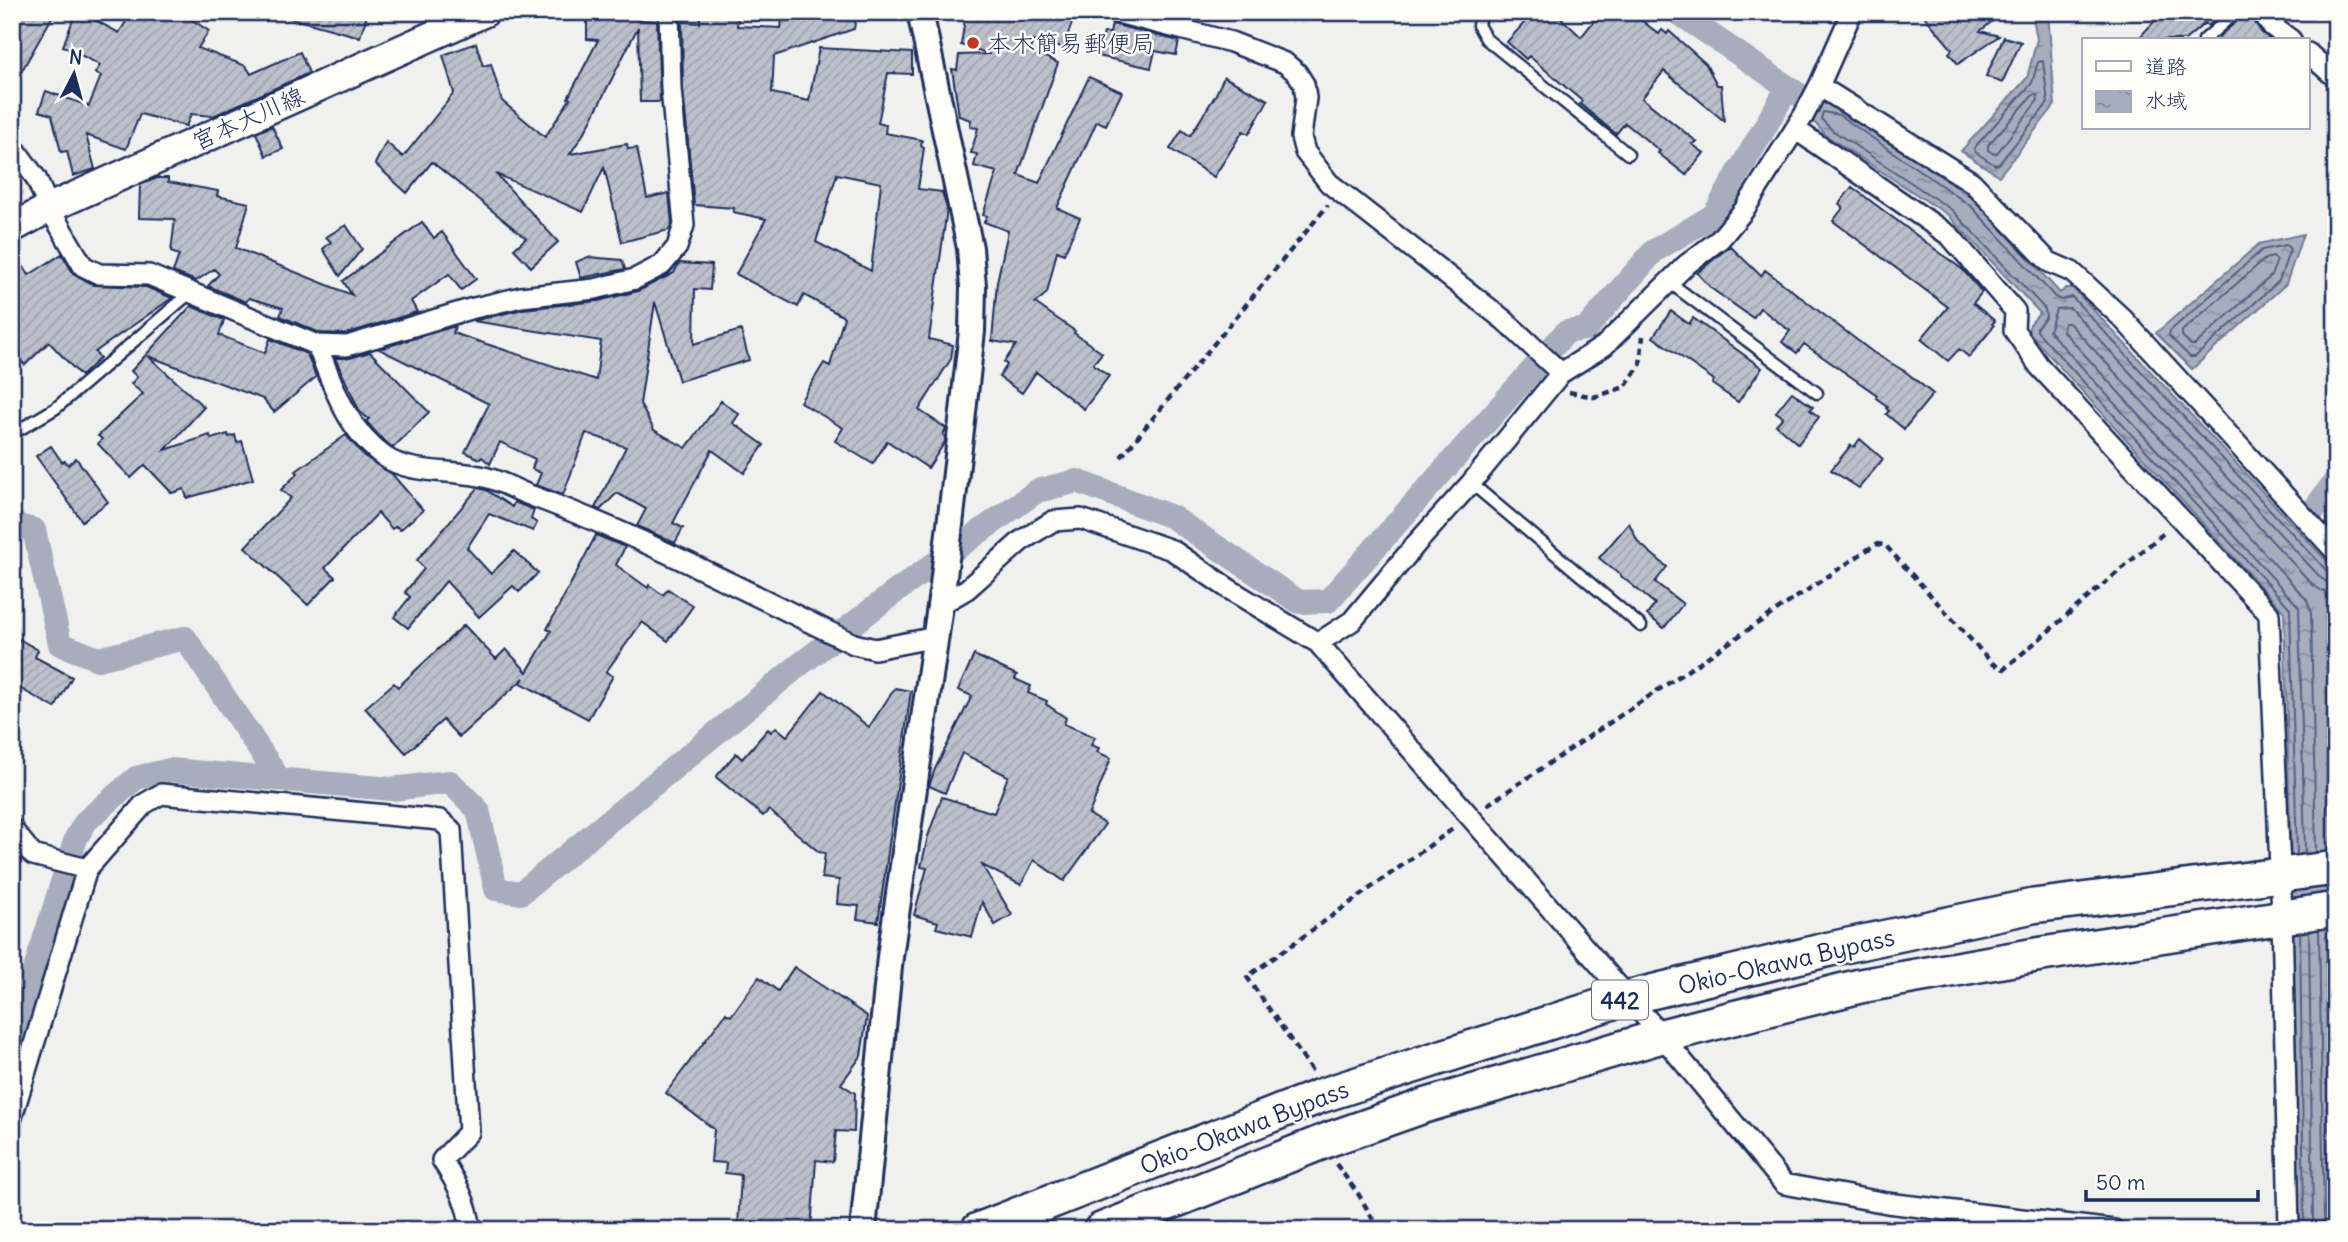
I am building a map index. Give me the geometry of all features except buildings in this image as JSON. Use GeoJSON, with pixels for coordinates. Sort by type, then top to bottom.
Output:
{"type":"FeatureCollection","features":[{"type":"Feature","properties":{"kind":"highway","name":"Okio-Okawa Bypass"},"geometry":{"type":"LineString","coordinates":[[978,1230],[1320,1096],[1626,998],[1830,948],[2033,906],[2336,867]]}},
{"type":"Feature","properties":{"kind":"highway","name":"Okio-Okawa Bypass"},"geometry":{"type":"LineString","coordinates":[[1101,1230],[1330,1139],[1424,1106],[1662,1036],[1860,986],[2285,915],[2336,909]]}},
{"type":"Feature","properties":{"kind":"main road","name":"宮本大川線"},"geometry":{"type":"LineString","coordinates":[[12,228],[49,208],[485,12]]}},
{"type":"Feature","properties":{"kind":"street"},"geometry":{"type":"LineString","coordinates":[[12,145],[36,178],[49,208],[83,266],[99,274],[149,275],[317,345],[347,346],[470,309],[521,297],[595,289],[635,279],[662,265],[677,247],[684,225],[671,89],[669,12]]}},
{"type":"Feature","properties":{"kind":"street"},"geometry":{"type":"LineString","coordinates":[[863,1230],[890,957],[942,594],[972,331],[970,248],[920,12]]}},
{"type":"Feature","properties":{"kind":"street"},"geometry":{"type":"LineString","coordinates":[[1114,12],[1231,42],[1285,63],[1297,73],[1304,84],[1306,98],[1301,137],[1305,152],[1329,183],[1504,320],[1530,345],[1553,374]]}},
{"type":"Feature","properties":{"kind":"street"},"geometry":{"type":"LineString","coordinates":[[1318,643],[1352,621],[1416,544],[1471,484],[1553,374],[1604,346],[1686,265],[1720,239],[1744,211],[1800,122],[1852,12]]}},
{"type":"Feature","properties":{"kind":"street"},"geometry":{"type":"LineString","coordinates":[[2262,12],[2272,26],[2288,38]]}},
{"type":"Feature","properties":{"kind":"street"},"geometry":{"type":"LineString","coordinates":[[2310,55],[2336,78]]}},
{"type":"Feature","properties":{"kind":"street"},"geometry":{"type":"LineString","coordinates":[[1817,90],[1972,182],[2049,262],[2072,272],[2122,318],[2332,539]]}},
{"type":"Feature","properties":{"kind":"street"},"geometry":{"type":"LineString","coordinates":[[1800,122],[1950,236],[2015,311],[2014,330],[2039,366],[2269,614],[2285,873],[2288,1230]]}},
{"type":"Feature","properties":{"kind":"street"},"geometry":{"type":"LineString","coordinates":[[317,345],[349,420],[386,458],[409,467],[487,478],[550,501],[665,551],[854,644],[876,649],[936,637]]}},
{"type":"Feature","properties":{"kind":"street"},"geometry":{"type":"LineString","coordinates":[[942,594],[967,589],[1021,541],[1053,522],[1081,519],[1172,550],[1229,589],[1318,643],[1662,1036],[1784,1184],[1887,1203],[2113,1230]]}},
{"type":"Feature","properties":{"kind":"street"},"geometry":{"type":"LineString","coordinates":[[12,1117],[74,866],[144,804],[161,794],[440,820],[451,830],[469,1132],[442,1160],[457,1184],[469,1215],[471,1230]]}},
{"type":"Feature","properties":{"kind":"street"},"geometry":{"type":"LineString","coordinates":[[12,830],[33,855],[74,866]]}},
{"type":"Feature","properties":{"kind":"lane"},"geometry":{"type":"LineString","coordinates":[[1481,12],[1478,25],[1486,39],[1628,154]]}},
{"type":"Feature","properties":{"kind":"lane"},"geometry":{"type":"LineString","coordinates":[[2206,38],[2236,12]]}},
{"type":"Feature","properties":{"kind":"lane"},"geometry":{"type":"LineString","coordinates":[[1669,282],[1817,393]]}},
{"type":"Feature","properties":{"kind":"lane"},"geometry":{"type":"LineString","coordinates":[[12,434],[56,408],[190,293]]}},
{"type":"Feature","properties":{"kind":"lane"},"geometry":{"type":"LineString","coordinates":[[1471,484],[1641,625]]}},
{"type":"Feature","properties":{"kind":"path"},"geometry":{"type":"LineString","coordinates":[[1121,457],[1340,191]]}},
{"type":"Feature","properties":{"kind":"path"},"geometry":{"type":"LineString","coordinates":[[1553,374],[1594,397],[1625,387],[1640,365],[1643,339],[1638,312]]}},
{"type":"Feature","properties":{"kind":"path"},"geometry":{"type":"LineString","coordinates":[[1320,1096],[1311,1068],[1247,977],[1471,816],[1876,544],[1885,545],[1993,664],[2004,669],[2180,519]]}},
{"type":"Feature","properties":{"kind":"path"},"geometry":{"type":"LineString","coordinates":[[1330,1139],[1333,1160],[1359,1195],[1379,1230]]}},
{"type":"Feature","properties":{"kind":"water"},"geometry":{"type":"Polygon","coordinates":[[[2032,12],[2048,12],[2055,105],[1999,176],[1961,151],[2027,78],[2037,39],[2032,12]]]}},
{"type":"Feature","properties":{"kind":"water"},"geometry":{"type":"Polygon","coordinates":[[[1820,102],[1841,108],[1975,200],[2060,293],[2066,288],[2073,288],[2336,571],[2336,1230],[2301,1230],[2297,1225],[2284,612],[2028,332],[2030,324],[2040,313],[1948,215],[1827,136],[1811,119],[1820,102]]]}},
{"type":"Feature","properties":{"kind":"water"},"geometry":{"type":"Polygon","coordinates":[[[2303,234],[2286,284],[2192,369],[2156,333],[2259,244],[2303,234]]]}},
{"type":"Feature","properties":{"kind":"waterway"},"geometry":{"type":"LineString","coordinates":[[1677,12],[1801,96]]}},
{"type":"Feature","properties":{"kind":"waterway"},"geometry":{"type":"LineString","coordinates":[[12,1043],[76,838],[86,821],[136,778],[170,770],[392,789],[450,782],[478,810],[496,889],[521,893],[798,666],[895,592],[1037,491],[1077,481],[1172,517],[1299,602],[1328,601],[1566,332],[1586,329],[1654,251],[1714,215],[1788,87]]}},
{"type":"Feature","properties":{"kind":"waterway"},"geometry":{"type":"LineString","coordinates":[[2313,511],[2336,480]]}},
{"type":"Feature","properties":{"kind":"waterway"},"geometry":{"type":"LineString","coordinates":[[12,524],[34,530],[60,644],[98,659],[185,638],[279,779]]}},
{"type":"Feature","properties":{"kind":"place","name":"本木簡易郵便局"},"geometry":{"type":"Point","coordinates":[973,43]}}]}
